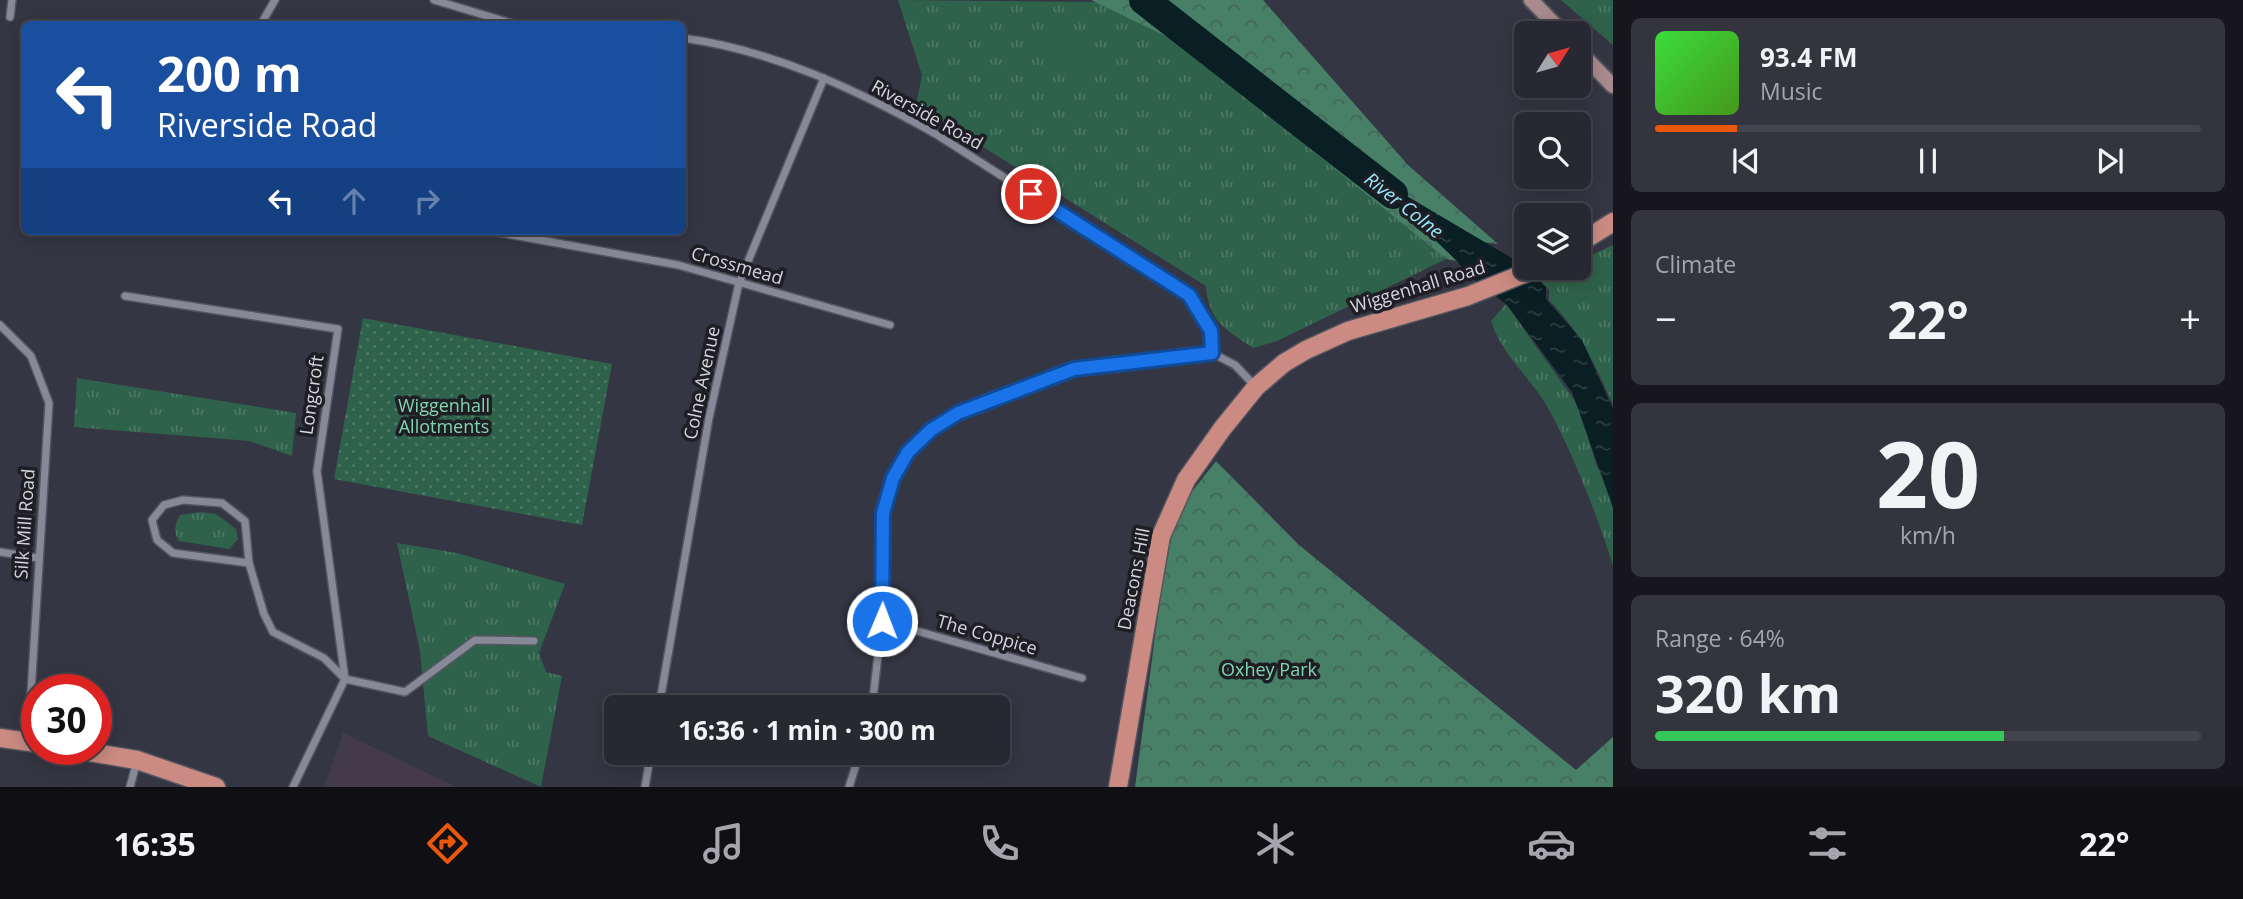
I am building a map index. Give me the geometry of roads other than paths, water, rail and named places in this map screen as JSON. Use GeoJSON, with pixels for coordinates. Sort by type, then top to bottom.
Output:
{"type":"FeatureCollection","features":[{"type":"Feature","properties":{"kind":"main road"},"geometry":{"type":"LineString","coordinates":[[1591,236],[1613,222]]}},
{"type":"Feature","properties":{"kind":"main road","name":"Wiggenhall Road"},"geometry":{"type":"LineString","coordinates":[[1349,331],[1487,289],[1514,278]]}},
{"type":"Feature","properties":{"kind":"main road","name":"Deacons Hill"},"geometry":{"type":"LineString","coordinates":[[1118,787],[1166,521],[1186,480],[1256,387],[1284,363],[1349,331]]}},
{"type":"Feature","properties":{"kind":"main road"},"geometry":{"type":"LineString","coordinates":[[0,738],[21,741]]}},
{"type":"Feature","properties":{"kind":"main road"},"geometry":{"type":"LineString","coordinates":[[112,756],[137,760],[216,787]]}},
{"type":"Feature","properties":{"kind":"street"},"geometry":{"type":"LineString","coordinates":[[10,17],[12,0]]}},
{"type":"Feature","properties":{"kind":"street"},"geometry":{"type":"LineString","coordinates":[[263,21],[275,0]]}},
{"type":"Feature","properties":{"kind":"street"},"geometry":{"type":"LineString","coordinates":[[434,0],[504,21]]}},
{"type":"Feature","properties":{"kind":"street"},"geometry":{"type":"LineString","coordinates":[[1531,0],[1551,21]]}},
{"type":"Feature","properties":{"kind":"street","name":"Riverside Road"},"geometry":{"type":"LineString","coordinates":[[686,39],[763,56],[824,78],[897,112],[939,136],[1189,295],[1211,331],[1212,353]]}},
{"type":"Feature","properties":{"kind":"street"},"geometry":{"type":"LineString","coordinates":[[1591,63],[1613,86]]}},
{"type":"Feature","properties":{"kind":"street","name":"Colne Avenue"},"geometry":{"type":"LineString","coordinates":[[661,695],[709,418],[739,283],[824,78]]}},
{"type":"Feature","properties":{"kind":"street","name":"Crossmead"},"geometry":{"type":"LineString","coordinates":[[513,235],[678,265],[890,325]]}},
{"type":"Feature","properties":{"kind":"street","name":"Longcroft"},"geometry":{"type":"LineString","coordinates":[[125,296],[338,329],[317,471],[345,679]]}},
{"type":"Feature","properties":{"kind":"street","name":"Silk Mill Road"},"geometry":{"type":"LineString","coordinates":[[0,325],[31,356],[49,403],[38,558],[34,674]]}},
{"type":"Feature","properties":{"kind":"street"},"geometry":{"type":"LineString","coordinates":[[873,695],[882,621],[883,513],[893,478],[908,452],[931,430],[958,413],[1074,369],[1212,353],[1235,365],[1256,387]]}},
{"type":"Feature","properties":{"kind":"street"},"geometry":{"type":"LineString","coordinates":[[249,563],[173,553],[157,540],[152,520],[163,505],[183,500],[222,503],[245,521],[249,563],[264,614],[273,632],[324,658],[345,679],[405,692],[475,640],[534,640]]}},
{"type":"Feature","properties":{"kind":"street"},"geometry":{"type":"LineString","coordinates":[[0,552],[38,558]]}},
{"type":"Feature","properties":{"kind":"street","name":"The Coppice"},"geometry":{"type":"LineString","coordinates":[[882,621],[1082,678]]}},
{"type":"Feature","properties":{"kind":"street"},"geometry":{"type":"LineString","coordinates":[[293,787],[345,679]]}},
{"type":"Feature","properties":{"kind":"street"},"geometry":{"type":"LineString","coordinates":[[130,787],[137,760]]}},
{"type":"Feature","properties":{"kind":"street"},"geometry":{"type":"LineString","coordinates":[[645,787],[649,765]]}},
{"type":"Feature","properties":{"kind":"street"},"geometry":{"type":"LineString","coordinates":[[849,787],[856,765]]}},
{"type":"Feature","properties":{"kind":"water"},"geometry":{"type":"Polygon","coordinates":[[[1361,169],[1510,257],[1514,260],[1514,280],[1538,280],[1546,287],[1546,299],[1582,340],[1613,409],[1613,508],[1572,392],[1507,305],[1467,274],[1457,261],[1361,169]]]}},
{"type":"Feature","properties":{"kind":"waterway","name":"River Colne"},"geometry":{"type":"LineString","coordinates":[[1144,0],[1393,194]]}},
{"type":"Feature","properties":{"kind":"park label","name":"Wiggenhall Allotments"},"geometry":{"type":"Point","coordinates":[444,416]}},
{"type":"Feature","properties":{"kind":"park label","name":"Oxhey Park"},"geometry":{"type":"Point","coordinates":[1269,670]}}]}
